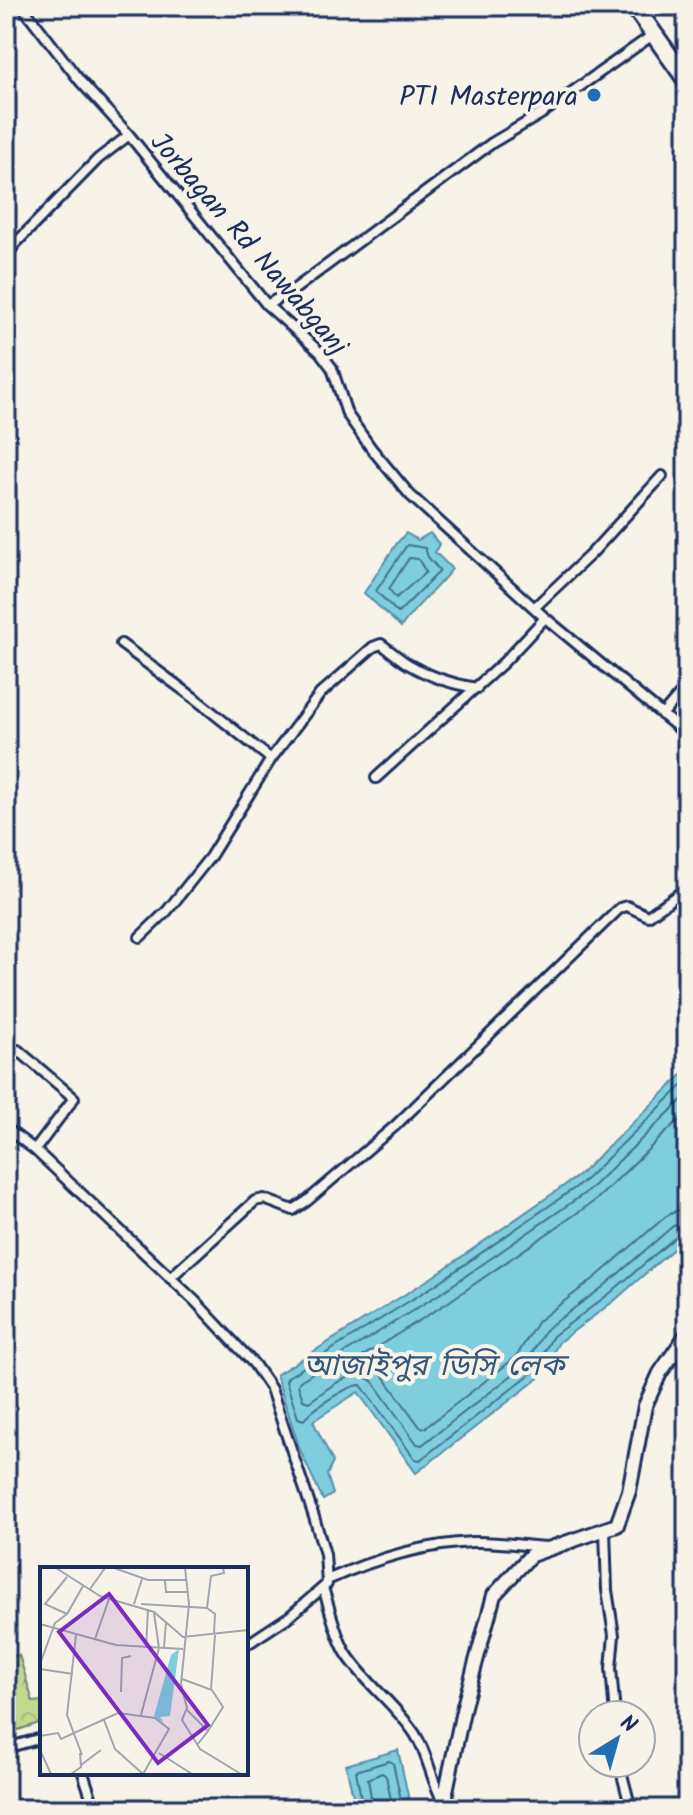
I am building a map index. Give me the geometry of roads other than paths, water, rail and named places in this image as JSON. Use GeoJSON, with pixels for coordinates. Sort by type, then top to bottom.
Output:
{"type":"FeatureCollection","features":[{"type":"Feature","properties":{"kind":"highway"},"geometry":{"type":"LineString","coordinates":[[642,9],[654,34],[687,81]]}},
{"type":"Feature","properties":{"kind":"street","name":"Jorbagan Rd Nawabganj"},"geometry":{"type":"LineString","coordinates":[[22,6],[80,81],[129,135],[267,305],[320,352],[332,368],[347,414],[410,495],[545,618],[687,735]]}},
{"type":"Feature","properties":{"kind":"street"},"geometry":{"type":"LineString","coordinates":[[267,305],[319,271],[492,143],[541,114],[654,34]]}},
{"type":"Feature","properties":{"kind":"street"},"geometry":{"type":"LineString","coordinates":[[6,258],[14,245],[98,159],[129,135]]}},
{"type":"Feature","properties":{"kind":"street"},"geometry":{"type":"LineString","coordinates":[[534,608],[592,553],[662,476]]}},
{"type":"Feature","properties":{"kind":"street"},"geometry":{"type":"LineString","coordinates":[[376,778],[477,688],[545,618]]}},
{"type":"Feature","properties":{"kind":"street"},"geometry":{"type":"LineString","coordinates":[[121,644],[271,759]]}},
{"type":"Feature","properties":{"kind":"street"},"geometry":{"type":"LineString","coordinates":[[140,937],[167,911],[210,857],[271,759],[320,694],[373,647],[381,644],[432,677],[477,688]]}},
{"type":"Feature","properties":{"kind":"street"},"geometry":{"type":"LineString","coordinates":[[662,715],[687,686]]}},
{"type":"Feature","properties":{"kind":"street"},"geometry":{"type":"LineString","coordinates":[[170,1278],[255,1201],[264,1199],[293,1210],[307,1201],[395,1126],[620,908],[627,906],[648,916],[687,888]]}},
{"type":"Feature","properties":{"kind":"street"},"geometry":{"type":"LineString","coordinates":[[18,1050],[74,1098],[35,1150]]}},
{"type":"Feature","properties":{"kind":"street"},"geometry":{"type":"LineString","coordinates":[[6,1128],[35,1150],[170,1278],[254,1364],[271,1389],[325,1554],[325,1584],[344,1650],[414,1734],[447,1808]]}},
{"type":"Feature","properties":{"kind":"street"},"geometry":{"type":"LineString","coordinates":[[447,1808],[446,1791],[461,1720],[494,1595],[531,1555],[617,1525],[629,1491],[645,1406],[660,1373],[687,1334]]}},
{"type":"Feature","properties":{"kind":"street"},"geometry":{"type":"LineString","coordinates":[[605,1530],[607,1590],[614,1635],[611,1668],[614,1699]]}},
{"type":"Feature","properties":{"kind":"street"},"geometry":{"type":"LineString","coordinates":[[248,1644],[290,1616],[325,1584],[363,1564],[438,1546],[473,1542],[556,1547]]}},
{"type":"Feature","properties":{"kind":"street"},"geometry":{"type":"LineString","coordinates":[[6,1748],[40,1739]]}},
{"type":"Feature","properties":{"kind":"street"},"geometry":{"type":"LineString","coordinates":[[84,1775],[95,1809]]}},
{"type":"Feature","properties":{"kind":"street"},"geometry":{"type":"LineString","coordinates":[[623,1779],[631,1809]]}},
{"type":"Feature","properties":{"kind":"water"},"geometry":{"type":"Polygon","coordinates":[[[406,533],[418,540],[430,533],[439,544],[435,552],[452,569],[401,627],[364,593],[406,533]]]}},
{"type":"Feature","properties":{"kind":"water","name":"আজাইপুর ডিসি লেক"},"geometry":{"type":"Polygon","coordinates":[[[687,1070],[687,1237],[614,1301],[559,1342],[540,1377],[416,1473],[358,1392],[313,1421],[333,1462],[327,1475],[333,1494],[323,1500],[300,1450],[276,1375],[431,1278],[578,1176],[687,1070]]]}},
{"type":"Feature","properties":{"kind":"water"},"geometry":{"type":"Polygon","coordinates":[[[398,1750],[411,1809],[356,1809],[346,1765],[398,1750]]]}},
{"type":"Feature","properties":{"kind":"place","name":"PTI Masterpara"},"geometry":{"type":"Point","coordinates":[594,95]}}]}
